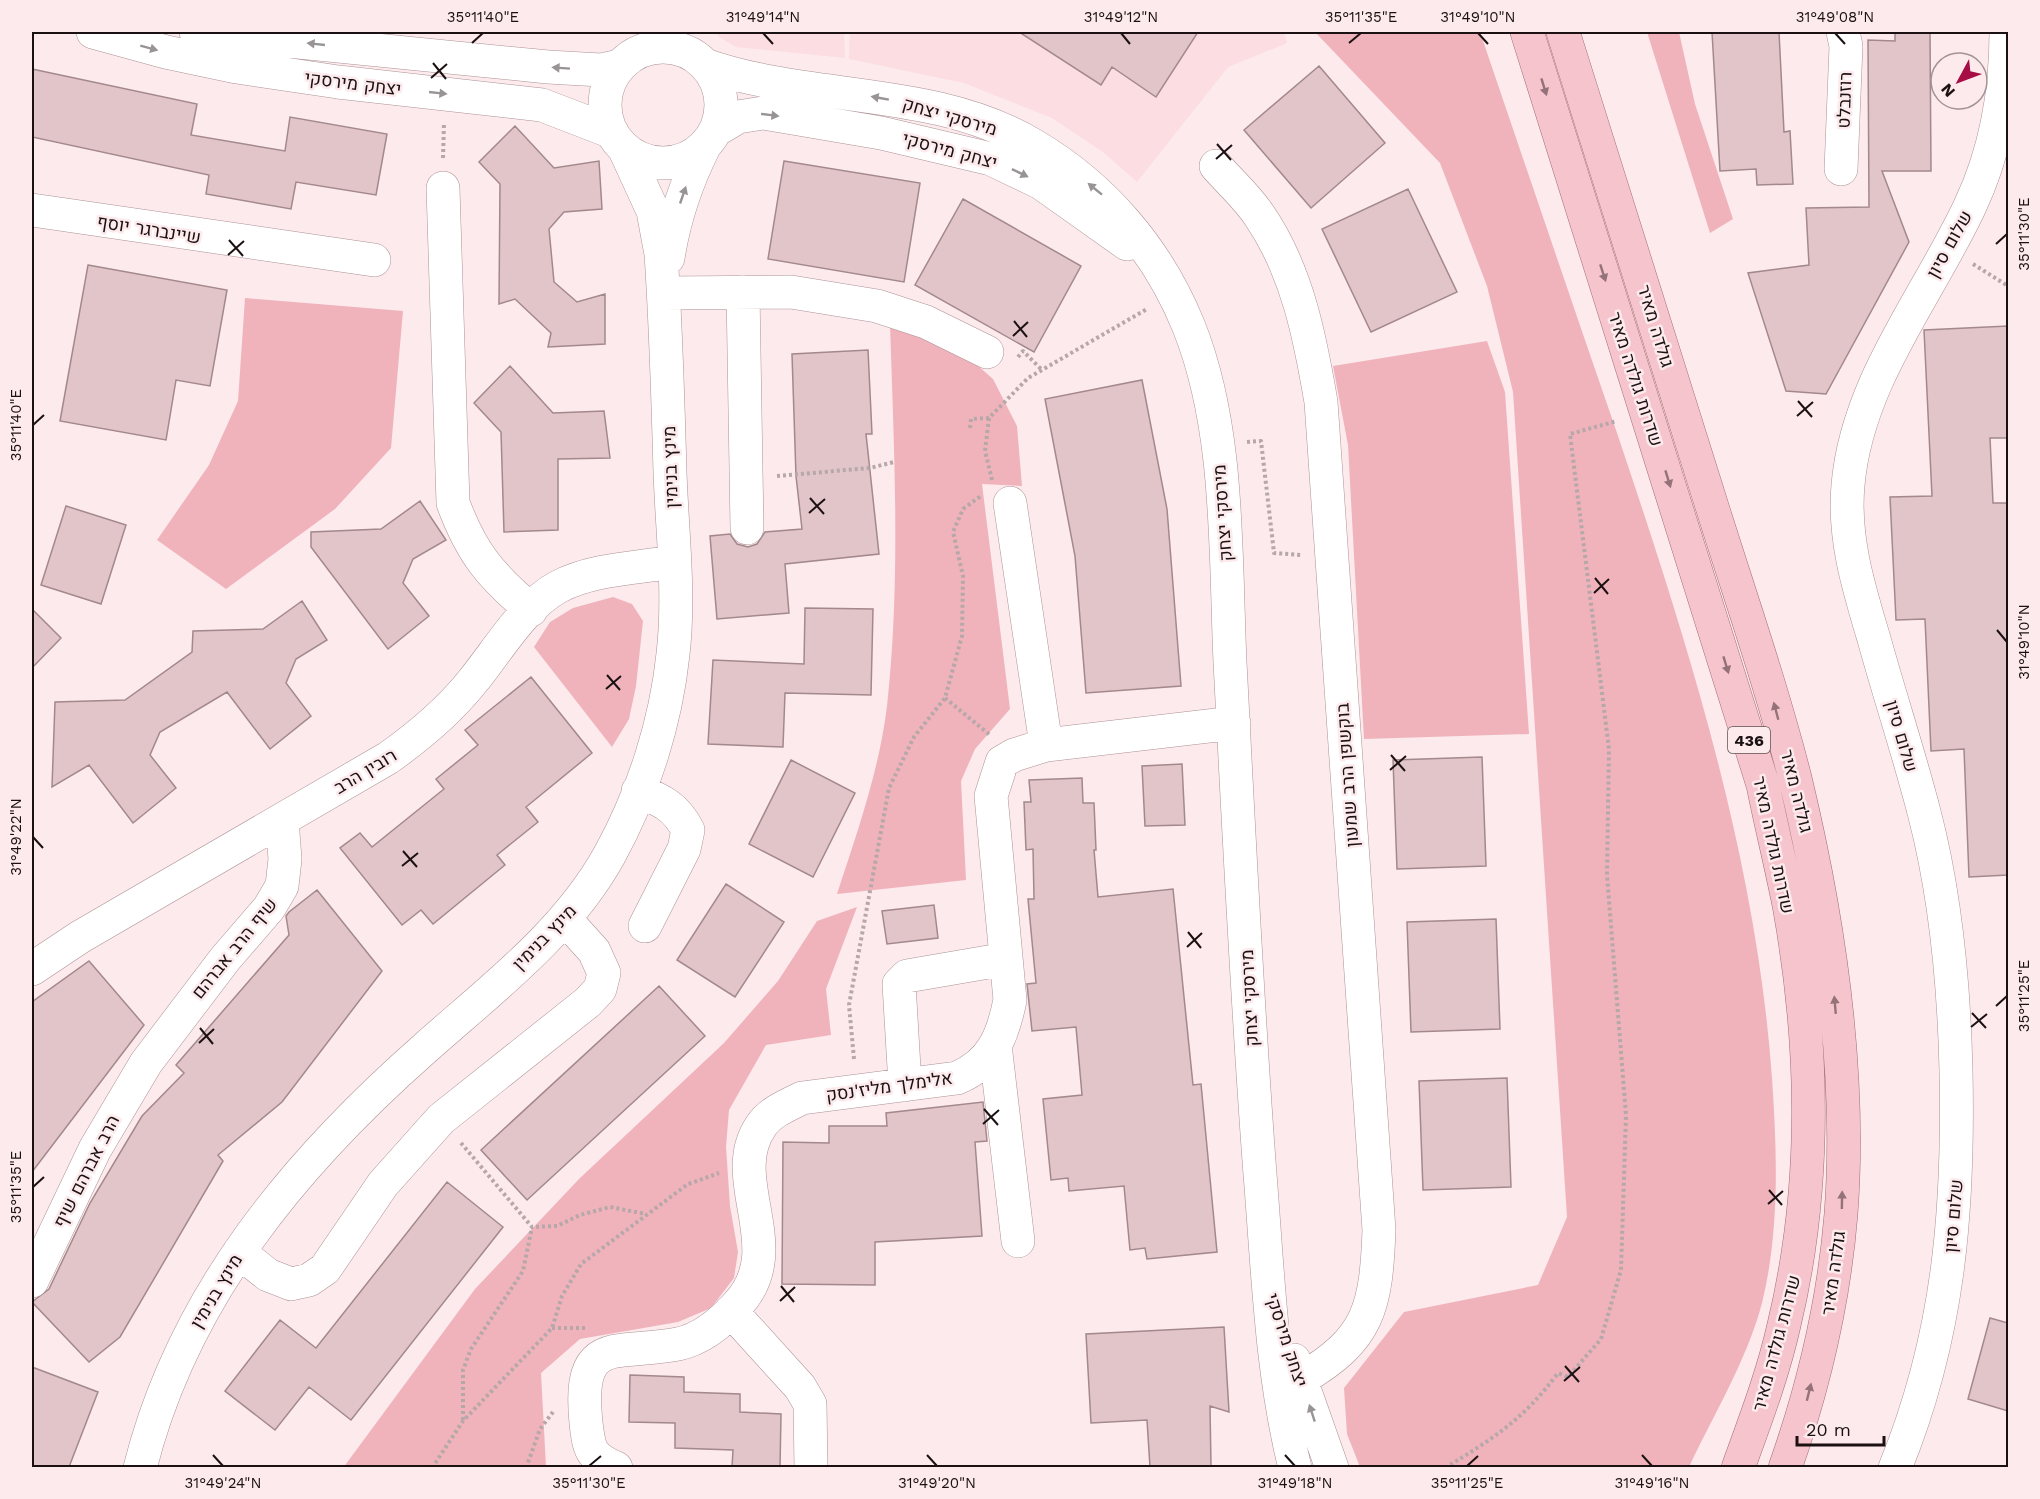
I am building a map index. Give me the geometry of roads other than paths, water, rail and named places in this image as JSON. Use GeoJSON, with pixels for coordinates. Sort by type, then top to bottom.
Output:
{"type":"FeatureCollection","features":[{"type":"Feature","properties":{"kind":"main road","name":"שדרות גולדה מאיר"},"geometry":{"type":"LineString","coordinates":[[1527,32],[1763,785],[1789,905],[1802,998],[1807,1059],[1809,1138],[1795,1273],[1784,1326],[1761,1403],[1738,1467]]}},
{"type":"Feature","properties":{"kind":"main road","name":"גולדה מאיר"},"geometry":{"type":"LineString","coordinates":[[1563,32],[1774,702],[1814,860],[1826,930],[1841,1070],[1841,1212],[1825,1329],[1804,1416],[1785,1467]]}},
{"type":"Feature","properties":{"kind":"street","name":"יצחק מירסקי"},"geometry":{"type":"LineString","coordinates":[[93,32],[166,52],[237,67],[542,105],[618,140]]}},
{"type":"Feature","properties":{"kind":"street","name":"יצחק מירסקי"},"geometry":{"type":"LineString","coordinates":[[196,32],[571,69],[601,70],[631,51]]}},
{"type":"Feature","properties":{"kind":"street","name":"רוזנבלט"},"geometry":{"type":"LineString","coordinates":[[1841,169],[1846,46],[1843,32]]}},
{"type":"Feature","properties":{"kind":"street","name":"שלום סיון"},"geometry":{"type":"LineString","coordinates":[[1895,1467],[1924,1383],[1943,1308],[1958,1160],[1955,1021],[1937,866],[1924,810],[1857,581],[1848,528],[1847,490],[1852,451],[1884,363],[1971,206],[1988,162],[1998,123],[2006,69],[2006,32]]}},
{"type":"Feature","properties":{"kind":"street"},"geometry":{"type":"LineString","coordinates":[[662,46],[693,50],[715,79],[721,96],[721,114],[682,196],[672,230],[664,293],[661,254],[653,211],[606,116],[605,98],[610,81],[631,51],[662,46]]}},
{"type":"Feature","properties":{"kind":"street","name":"מירסקי יצחק"},"geometry":{"type":"LineString","coordinates":[[693,50],[738,76],[887,99],[947,112],[983,122],[1030,143],[1102,195],[1133,230],[1166,280],[1197,351],[1206,383],[1221,484],[1252,1059],[1269,1284]]}},
{"type":"Feature","properties":{"kind":"street","name":"יצחק מירסקי"},"geometry":{"type":"LineString","coordinates":[[710,138],[738,117],[763,113],[881,133],[991,159],[1041,183],[1166,280]]}},
{"type":"Feature","properties":{"kind":"street"},"geometry":{"type":"LineString","coordinates":[[618,140],[639,158],[673,163],[690,157],[710,138]]}},
{"type":"Feature","properties":{"kind":"street","name":"בוקשפן הרב שמעון"},"geometry":{"type":"LineString","coordinates":[[1216,166],[1259,214],[1282,255],[1299,300],[1321,402],[1332,557],[1379,1230],[1377,1280],[1364,1325],[1348,1346],[1301,1379]]}},
{"type":"Feature","properties":{"kind":"street"},"geometry":{"type":"LineString","coordinates":[[443,188],[453,503],[466,539],[483,564],[503,586],[531,610]]}},
{"type":"Feature","properties":{"kind":"street","name":"שיינברגר יוסף"},"geometry":{"type":"LineString","coordinates":[[32,210],[374,260]]}},
{"type":"Feature","properties":{"kind":"street"},"geometry":{"type":"LineString","coordinates":[[743,292],[747,528]]}},
{"type":"Feature","properties":{"kind":"street"},"geometry":{"type":"LineString","coordinates":[[664,293],[790,292],[877,306],[926,322],[987,352]]}},
{"type":"Feature","properties":{"kind":"street","name":"מינץ בנימין"},"geometry":{"type":"LineString","coordinates":[[141,1467],[159,1407],[183,1347],[209,1299],[239,1252],[303,1167],[390,1079],[532,953],[590,888],[612,851],[638,791],[659,728],[673,653],[673,562],[664,293]]}},
{"type":"Feature","properties":{"kind":"street"},"geometry":{"type":"LineString","coordinates":[[996,494],[1046,744],[1234,723]]}},
{"type":"Feature","properties":{"kind":"street","name":"רובין הרב"},"geometry":{"type":"LineString","coordinates":[[32,969],[80,937],[388,758],[422,734],[451,706],[501,642],[531,610],[557,588],[587,576],[673,562]]}},
{"type":"Feature","properties":{"kind":"street","name":"אלימלך מליז'נסק"},"geometry":{"type":"LineString","coordinates":[[616,1467],[599,1460],[589,1446],[583,1392],[587,1373],[596,1360],[612,1352],[635,1347],[679,1344],[703,1335],[731,1311],[754,1281],[760,1261],[760,1238],[749,1165],[752,1144],[761,1125],[780,1109],[802,1098],[957,1078],[977,1070],[995,1045],[1005,1025],[1010,1000],[991,796],[1002,762],[1014,755],[1046,744]]}},
{"type":"Feature","properties":{"kind":"street"},"geometry":{"type":"LineString","coordinates":[[638,791],[665,801],[680,814],[688,830],[684,849],[645,926]]}},
{"type":"Feature","properties":{"kind":"street","name":"שיף הרב אברהם"},"geometry":{"type":"LineString","coordinates":[[146,1063],[187,1006],[273,901],[282,886],[285,859],[282,820]]}},
{"type":"Feature","properties":{"kind":"street"},"geometry":{"type":"LineString","coordinates":[[239,1252],[268,1275],[291,1284],[309,1280],[325,1269],[383,1184],[441,1119],[588,1002],[600,989],[604,974],[594,951],[564,919]]}},
{"type":"Feature","properties":{"kind":"street"},"geometry":{"type":"LineString","coordinates":[[905,1085],[899,984],[907,976],[1006,958]]}},
{"type":"Feature","properties":{"kind":"street"},"geometry":{"type":"LineString","coordinates":[[995,1045],[1018,1241]]}},
{"type":"Feature","properties":{"kind":"street","name":"הרב אברהם שיף"},"geometry":{"type":"LineString","coordinates":[[32,1281],[94,1149],[146,1063]]}},
{"type":"Feature","properties":{"kind":"street","name":"יצחק מירסקי"},"geometry":{"type":"LineString","coordinates":[[1269,1284],[1332,1467]]}},
{"type":"Feature","properties":{"kind":"street","name":"יצחק מירסקי"},"geometry":{"type":"LineString","coordinates":[[1269,1284],[1279,1386],[1295,1467]]}},
{"type":"Feature","properties":{"kind":"street"},"geometry":{"type":"LineString","coordinates":[[731,1311],[800,1387],[810,1404],[811,1467]]}}]}
